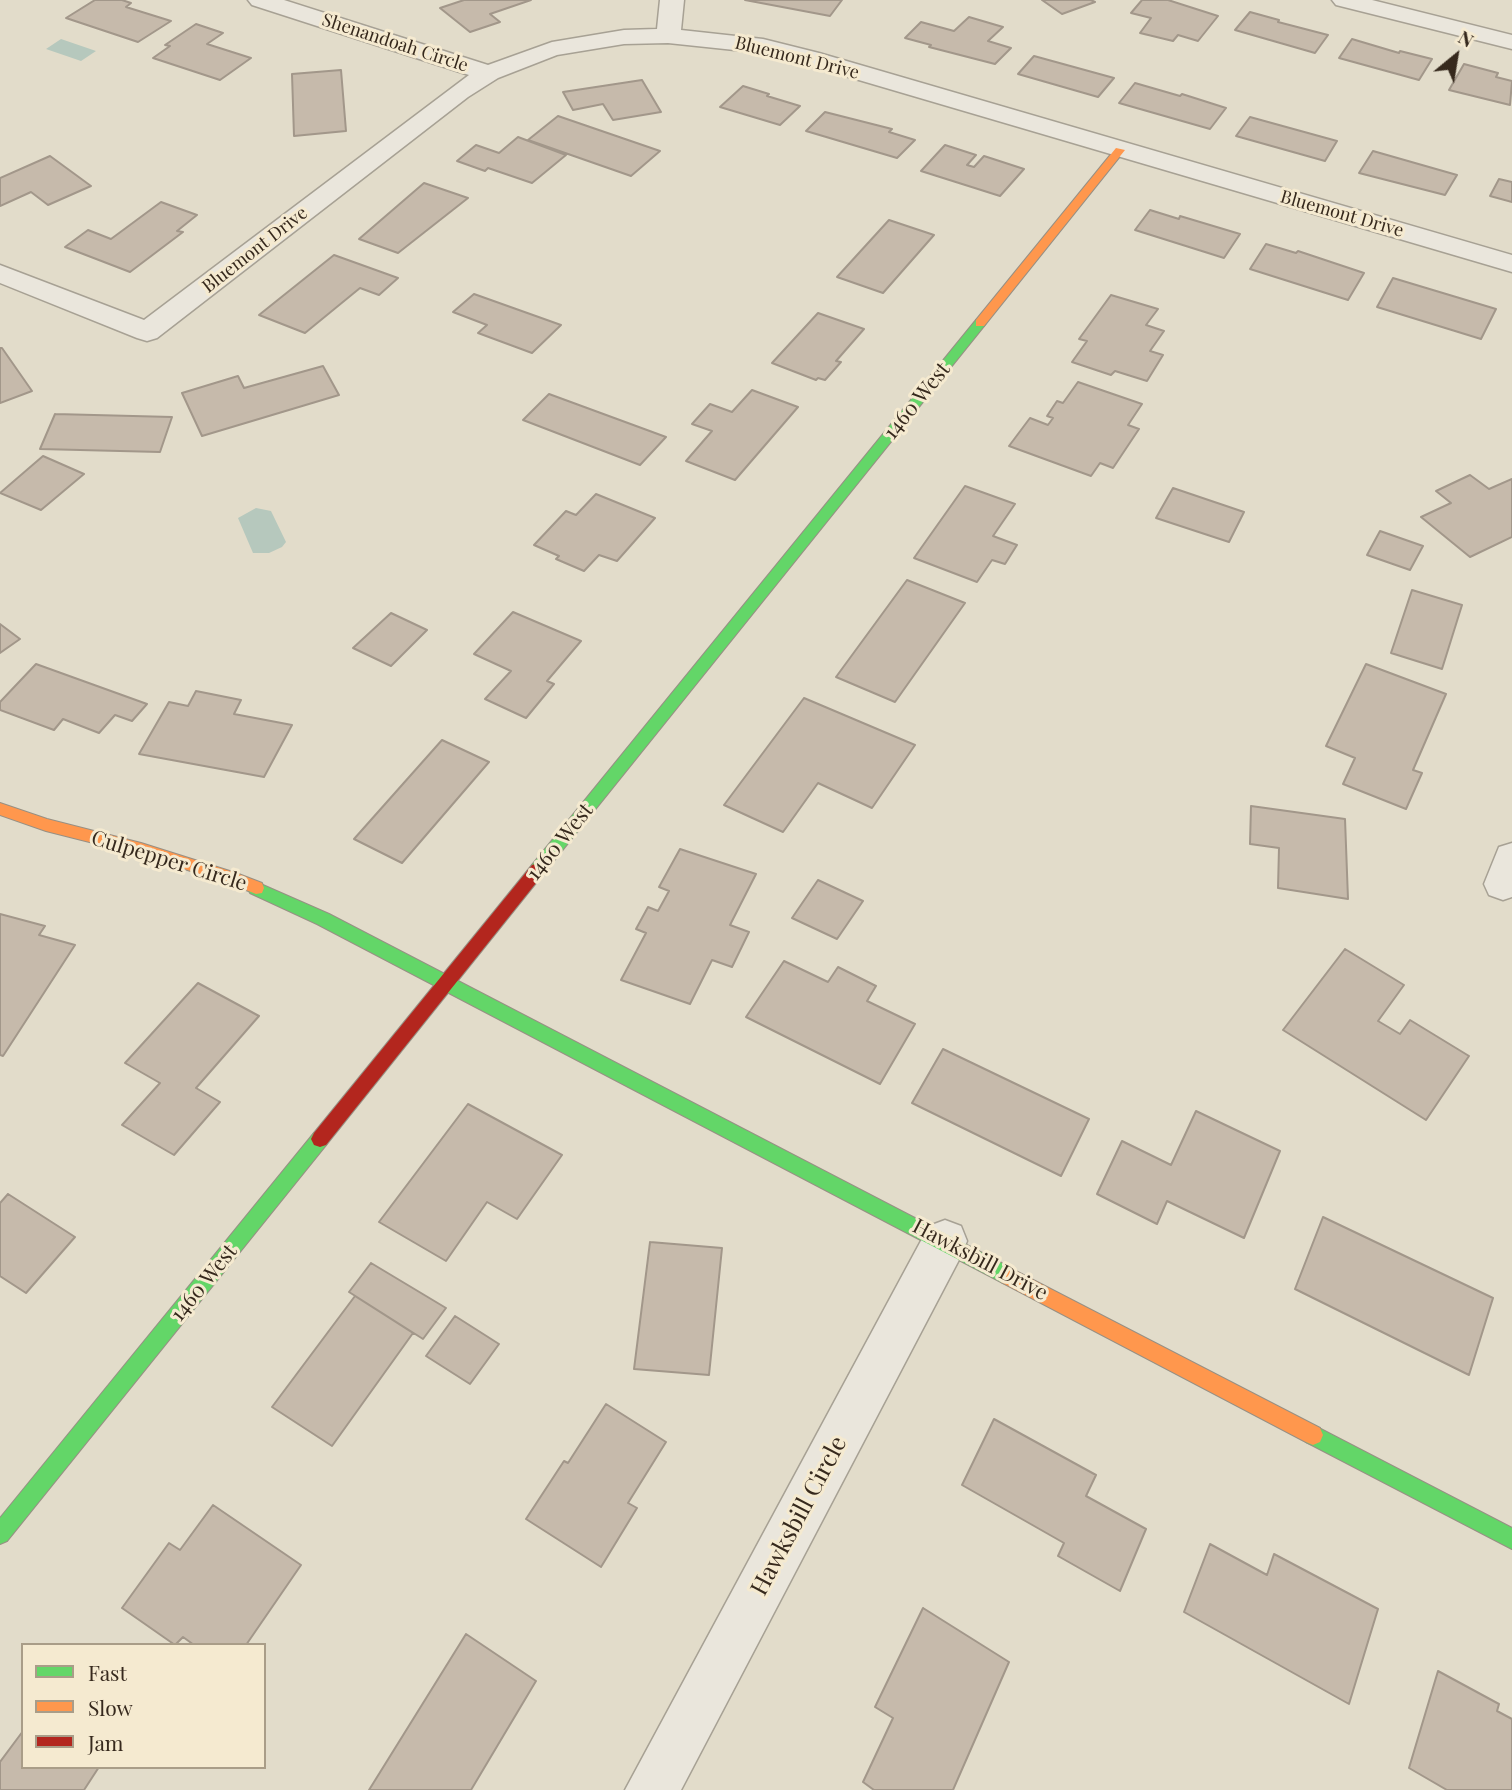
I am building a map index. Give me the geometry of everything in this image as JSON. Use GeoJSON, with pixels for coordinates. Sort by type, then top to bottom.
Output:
{"type":"FeatureCollection","features":[{"type":"Feature","properties":{"kind":"street","name":"Shenandoah Circle"},"geometry":{"type":"LineString","coordinates":[[260,0],[489,73]]}},
{"type":"Feature","properties":{"kind":"street"},"geometry":{"type":"LineString","coordinates":[[668,36],[672,0]]}},
{"type":"Feature","properties":{"kind":"street"},"geometry":{"type":"LineString","coordinates":[[1344,0],[1512,42]]}},
{"type":"Feature","properties":{"kind":"street","name":"Bluemont Drive"},"geometry":{"type":"LineString","coordinates":[[0,273],[148,332],[459,92],[489,73],[552,49],[624,37],[668,36],[713,39],[775,49],[1512,264]]}},
{"type":"Feature","properties":{"kind":"street","name":"1460 West"},"geometry":{"type":"LineString","coordinates":[[0,1534],[1120,150]]}},
{"type":"Feature","properties":{"kind":"street","name":"Culpepper Circle"},"geometry":{"type":"LineString","coordinates":[[0,809],[46,825],[141,849],[236,879],[323,919],[445,985]]}},
{"type":"Feature","properties":{"kind":"street","name":"Hawksbill Drive"},"geometry":{"type":"LineString","coordinates":[[445,985],[946,1241],[1512,1539]]}},
{"type":"Feature","properties":{"kind":"street","name":"Hawksbill Circle"},"geometry":{"type":"LineString","coordinates":[[652,1790],[946,1241]]}},
{"type":"Feature","properties":{"kind":"shaded area"},"geometry":{"type":"Polygon","coordinates":[[[61,39],[96,51],[81,61],[46,49],[61,39]]]}},
{"type":"Feature","properties":{"kind":"shaded area"},"geometry":{"type":"Polygon","coordinates":[[[256,508],[271,511],[286,542],[282,547],[269,553],[253,553],[238,518],[256,508]]]}},
{"type":"Feature","properties":{"kind":"building"},"geometry":{"type":"Polygon","coordinates":[[[95,0],[122,0],[131,3],[126,7],[171,21],[138,42],[66,18],[95,0]]]}},
{"type":"Feature","properties":{"kind":"building"},"geometry":{"type":"Polygon","coordinates":[[[464,0],[531,0],[490,14],[500,22],[470,32],[440,8],[464,0]]]}},
{"type":"Feature","properties":{"kind":"building"},"geometry":{"type":"Polygon","coordinates":[[[745,0],[842,0],[830,16],[745,0]]]}},
{"type":"Feature","properties":{"kind":"building"},"geometry":{"type":"Polygon","coordinates":[[[1042,0],[1091,0],[1095,2],[1062,14],[1042,0]]]}},
{"type":"Feature","properties":{"kind":"building"},"geometry":{"type":"Polygon","coordinates":[[[1142,0],[1168,0],[1218,16],[1198,41],[1178,35],[1173,41],[1140,33],[1151,18],[1131,13],[1142,0]]]}},
{"type":"Feature","properties":{"kind":"building"},"geometry":{"type":"Polygon","coordinates":[[[1250,12],[1328,35],[1315,53],[1235,30],[1250,12]]]}},
{"type":"Feature","properties":{"kind":"building"},"geometry":{"type":"Polygon","coordinates":[[[969,17],[1003,27],[988,41],[1011,48],[995,64],[905,38],[921,22],[954,31],[969,17]]]}},
{"type":"Feature","properties":{"kind":"building"},"geometry":{"type":"Polygon","coordinates":[[[196,24],[223,33],[207,44],[251,58],[220,80],[153,58],[170,46],[165,45],[196,24]]]}},
{"type":"Feature","properties":{"kind":"building"},"geometry":{"type":"Polygon","coordinates":[[[1352,39],[1399,53],[1400,51],[1432,59],[1419,80],[1339,58],[1352,39]]]}},
{"type":"Feature","properties":{"kind":"building"},"geometry":{"type":"Polygon","coordinates":[[[1034,56],[1114,78],[1098,97],[1018,74],[1034,56]]]}},
{"type":"Feature","properties":{"kind":"building"},"geometry":{"type":"Polygon","coordinates":[[[1464,64],[1498,73],[1496,77],[1512,81],[1510,105],[1449,90],[1464,64]]]}},
{"type":"Feature","properties":{"kind":"building"},"geometry":{"type":"Polygon","coordinates":[[[341,70],[346,131],[294,136],[292,74],[341,70]]]}},
{"type":"Feature","properties":{"kind":"building"},"geometry":{"type":"Polygon","coordinates":[[[642,80],[661,112],[613,120],[603,104],[573,110],[563,92],[642,80]]]}},
{"type":"Feature","properties":{"kind":"building"},"geometry":{"type":"Polygon","coordinates":[[[1135,83],[1226,108],[1210,129],[1119,103],[1135,83]]]}},
{"type":"Feature","properties":{"kind":"building"},"geometry":{"type":"Polygon","coordinates":[[[743,86],[800,106],[780,125],[720,107],[743,86]]]}},
{"type":"Feature","properties":{"kind":"building"},"geometry":{"type":"Polygon","coordinates":[[[825,112],[892,129],[889,132],[915,140],[897,158],[806,131],[825,112]]]}},
{"type":"Feature","properties":{"kind":"building"},"geometry":{"type":"Polygon","coordinates":[[[558,116],[660,151],[631,176],[528,140],[558,116]]]}},
{"type":"Feature","properties":{"kind":"building"},"geometry":{"type":"Polygon","coordinates":[[[1250,117],[1337,141],[1325,161],[1236,136],[1250,117]]]}},
{"type":"Feature","properties":{"kind":"building"},"geometry":{"type":"Polygon","coordinates":[[[518,137],[566,155],[532,183],[457,161],[476,145],[499,153],[518,137]]]}},
{"type":"Feature","properties":{"kind":"building"},"geometry":{"type":"Polygon","coordinates":[[[945,145],[976,155],[967,165],[974,167],[984,156],[1024,169],[1000,196],[921,171],[945,145]]]}},
{"type":"Feature","properties":{"kind":"building"},"geometry":{"type":"Polygon","coordinates":[[[1373,151],[1457,175],[1445,195],[1359,173],[1373,151]]]}},
{"type":"Feature","properties":{"kind":"building"},"geometry":{"type":"Polygon","coordinates":[[[50,156],[91,186],[48,205],[31,192],[0,206],[0,178],[50,156]]]}},
{"type":"Feature","properties":{"kind":"building"},"geometry":{"type":"Polygon","coordinates":[[[1499,179],[1512,182],[1512,202],[1490,196],[1499,179]]]}},
{"type":"Feature","properties":{"kind":"building"},"geometry":{"type":"Polygon","coordinates":[[[424,183],[468,198],[398,253],[359,239],[424,183]]]}},
{"type":"Feature","properties":{"kind":"building"},"geometry":{"type":"Polygon","coordinates":[[[161,202],[197,215],[177,231],[183,232],[130,272],[65,247],[88,230],[111,239],[161,202]]]}},
{"type":"Feature","properties":{"kind":"building"},"geometry":{"type":"Polygon","coordinates":[[[1150,210],[1240,234],[1224,258],[1135,230],[1150,210]]]}},
{"type":"Feature","properties":{"kind":"building"},"geometry":{"type":"Polygon","coordinates":[[[889,220],[934,235],[883,293],[837,277],[889,220]]]}},
{"type":"Feature","properties":{"kind":"building"},"geometry":{"type":"Polygon","coordinates":[[[1266,244],[1296,253],[1298,251],[1364,273],[1348,300],[1250,269],[1266,244]]]}},
{"type":"Feature","properties":{"kind":"building"},"geometry":{"type":"Polygon","coordinates":[[[334,255],[398,278],[379,295],[360,288],[305,333],[259,315],[334,255]]]}},
{"type":"Feature","properties":{"kind":"building"},"geometry":{"type":"Polygon","coordinates":[[[1393,278],[1496,309],[1481,339],[1377,307],[1393,278]]]}},
{"type":"Feature","properties":{"kind":"building"},"geometry":{"type":"Polygon","coordinates":[[[474,294],[561,325],[532,353],[478,333],[487,325],[453,312],[474,294]]]}},
{"type":"Feature","properties":{"kind":"building"},"geometry":{"type":"Polygon","coordinates":[[[1111,295],[1158,309],[1146,325],[1164,331],[1150,351],[1163,355],[1147,381],[1115,371],[1111,375],[1072,362],[1087,341],[1079,339],[1111,295]]]}},
{"type":"Feature","properties":{"kind":"building"},"geometry":{"type":"Polygon","coordinates":[[[818,313],[864,329],[836,361],[841,362],[825,380],[816,380],[772,363],[818,313]]]}},
{"type":"Feature","properties":{"kind":"building"},"geometry":{"type":"Polygon","coordinates":[[[0,348],[32,391],[0,403],[0,348]]]}},
{"type":"Feature","properties":{"kind":"building"},"geometry":{"type":"Polygon","coordinates":[[[323,366],[339,395],[202,436],[182,393],[238,376],[244,388],[323,366]]]}},
{"type":"Feature","properties":{"kind":"building"},"geometry":{"type":"Polygon","coordinates":[[[1078,382],[1142,404],[1128,425],[1139,429],[1113,468],[1100,463],[1091,476],[1009,446],[1030,418],[1048,425],[1053,418],[1047,416],[1057,401],[1063,403],[1078,382]]]}},
{"type":"Feature","properties":{"kind":"building"},"geometry":{"type":"Polygon","coordinates":[[[752,390],[798,407],[735,480],[686,461],[712,431],[692,424],[710,404],[732,412],[752,390]]]}},
{"type":"Feature","properties":{"kind":"building"},"geometry":{"type":"Polygon","coordinates":[[[549,394],[666,437],[640,465],[523,420],[549,394]]]}},
{"type":"Feature","properties":{"kind":"building"},"geometry":{"type":"Polygon","coordinates":[[[55,414],[172,417],[160,452],[40,449],[55,414]]]}},
{"type":"Feature","properties":{"kind":"building"},"geometry":{"type":"Polygon","coordinates":[[[43,456],[84,474],[41,510],[0,493],[43,456]]]}},
{"type":"Feature","properties":{"kind":"building"},"geometry":{"type":"Polygon","coordinates":[[[1470,475],[1489,489],[1512,479],[1512,537],[1470,557],[1421,517],[1451,503],[1436,491],[1470,475]]]}},
{"type":"Feature","properties":{"kind":"building"},"geometry":{"type":"Polygon","coordinates":[[[965,486],[1015,504],[993,536],[1017,545],[1005,564],[992,560],[977,582],[914,558],[965,486]]]}},
{"type":"Feature","properties":{"kind":"building"},"geometry":{"type":"Polygon","coordinates":[[[1173,488],[1244,512],[1229,542],[1156,518],[1173,488]]]}},
{"type":"Feature","properties":{"kind":"building"},"geometry":{"type":"Polygon","coordinates":[[[596,494],[655,518],[617,561],[599,555],[584,571],[556,559],[559,556],[534,545],[566,511],[576,515],[596,494]]]}},
{"type":"Feature","properties":{"kind":"building"},"geometry":{"type":"Polygon","coordinates":[[[1380,531],[1423,546],[1410,570],[1367,555],[1380,531]]]}},
{"type":"Feature","properties":{"kind":"building"},"geometry":{"type":"Polygon","coordinates":[[[907,580],[965,603],[895,702],[836,677],[907,580]]]}},
{"type":"Feature","properties":{"kind":"building"},"geometry":{"type":"Polygon","coordinates":[[[1412,590],[1462,605],[1442,669],[1391,653],[1412,590]]]}},
{"type":"Feature","properties":{"kind":"building"},"geometry":{"type":"Polygon","coordinates":[[[513,612],[581,641],[547,681],[554,684],[526,718],[485,699],[511,671],[474,654],[513,612]]]}},
{"type":"Feature","properties":{"kind":"building"},"geometry":{"type":"Polygon","coordinates":[[[391,613],[427,630],[391,666],[353,648],[391,613]]]}},
{"type":"Feature","properties":{"kind":"building"},"geometry":{"type":"Polygon","coordinates":[[[0,624],[20,639],[0,653],[0,624]]]}},
{"type":"Feature","properties":{"kind":"building"},"geometry":{"type":"Polygon","coordinates":[[[36,664],[147,704],[132,721],[115,715],[99,733],[63,719],[54,730],[0,710],[0,702],[36,664]]]}},
{"type":"Feature","properties":{"kind":"building"},"geometry":{"type":"Polygon","coordinates":[[[1366,664],[1446,694],[1413,770],[1422,773],[1406,809],[1343,784],[1355,758],[1326,746],[1366,664]]]}},
{"type":"Feature","properties":{"kind":"building"},"geometry":{"type":"Polygon","coordinates":[[[196,691],[241,700],[234,714],[292,725],[264,777],[139,754],[169,702],[188,706],[196,691]]]}},
{"type":"Feature","properties":{"kind":"building"},"geometry":{"type":"Polygon","coordinates":[[[804,698],[915,745],[872,808],[818,783],[783,832],[724,805],[804,698]]]}},
{"type":"Feature","properties":{"kind":"building"},"geometry":{"type":"Polygon","coordinates":[[[442,740],[489,762],[402,863],[354,839],[442,740]]]}},
{"type":"Feature","properties":{"kind":"building"},"geometry":{"type":"Polygon","coordinates":[[[1251,806],[1345,819],[1348,899],[1278,888],[1279,848],[1250,844],[1251,806]]]}},
{"type":"Feature","properties":{"kind":"building"},"geometry":{"type":"Polygon","coordinates":[[[680,849],[756,874],[730,925],[749,932],[732,967],[712,960],[690,1004],[621,980],[646,933],[636,929],[648,907],[658,911],[669,891],[659,887],[680,849]]]}},
{"type":"Feature","properties":{"kind":"building"},"geometry":{"type":"Polygon","coordinates":[[[818,880],[863,901],[837,939],[792,918],[818,880]]]}},
{"type":"Feature","properties":{"kind":"building"},"geometry":{"type":"Polygon","coordinates":[[[0,914],[45,926],[39,935],[75,945],[3,1056],[0,1055],[0,914]]]}},
{"type":"Feature","properties":{"kind":"building"},"geometry":{"type":"Polygon","coordinates":[[[1345,949],[1404,985],[1378,1021],[1400,1034],[1410,1020],[1469,1056],[1426,1120],[1283,1030],[1345,949]]]}},
{"type":"Feature","properties":{"kind":"building"},"geometry":{"type":"Polygon","coordinates":[[[784,961],[828,982],[838,967],[876,986],[867,1001],[915,1024],[880,1084],[746,1017],[784,961]]]}},
{"type":"Feature","properties":{"kind":"building"},"geometry":{"type":"Polygon","coordinates":[[[198,983],[259,1016],[196,1088],[220,1102],[174,1155],[122,1125],[160,1083],[125,1063],[198,983]]]}},
{"type":"Feature","properties":{"kind":"building"},"geometry":{"type":"Polygon","coordinates":[[[943,1049],[1089,1119],[1061,1176],[912,1103],[943,1049]]]}},
{"type":"Feature","properties":{"kind":"building"},"geometry":{"type":"Polygon","coordinates":[[[468,1104],[562,1155],[517,1219],[487,1202],[446,1261],[379,1222],[468,1104]]]}},
{"type":"Feature","properties":{"kind":"building"},"geometry":{"type":"Polygon","coordinates":[[[1196,1111],[1280,1151],[1244,1238],[1167,1201],[1157,1224],[1097,1194],[1122,1141],[1171,1165],[1196,1111]]]}},
{"type":"Feature","properties":{"kind":"building"},"geometry":{"type":"Polygon","coordinates":[[[8,1194],[75,1237],[26,1293],[0,1276],[0,1203],[8,1194]]]}},
{"type":"Feature","properties":{"kind":"building"},"geometry":{"type":"Polygon","coordinates":[[[1323,1217],[1493,1298],[1469,1375],[1295,1289],[1323,1217]]]}},
{"type":"Feature","properties":{"kind":"building"},"geometry":{"type":"Polygon","coordinates":[[[650,1242],[722,1248],[709,1375],[634,1369],[650,1242]]]}},
{"type":"Feature","properties":{"kind":"building"},"geometry":{"type":"Polygon","coordinates":[[[371,1263],[446,1308],[423,1339],[349,1292],[371,1263]]]}},
{"type":"Feature","properties":{"kind":"building"},"geometry":{"type":"Polygon","coordinates":[[[355,1296],[413,1333],[332,1446],[272,1407],[355,1296]]]}},
{"type":"Feature","properties":{"kind":"building"},"geometry":{"type":"Polygon","coordinates":[[[455,1316],[499,1344],[470,1384],[426,1356],[455,1316]]]}},
{"type":"Feature","properties":{"kind":"building"},"geometry":{"type":"Polygon","coordinates":[[[606,1404],[666,1442],[628,1503],[637,1508],[601,1567],[526,1519],[564,1461],[568,1463],[606,1404]]]}},
{"type":"Feature","properties":{"kind":"building"},"geometry":{"type":"Polygon","coordinates":[[[994,1419],[1096,1475],[1086,1496],[1146,1529],[1120,1591],[1058,1556],[1064,1543],[962,1485],[994,1419]]]}},
{"type":"Feature","properties":{"kind":"building"},"geometry":{"type":"Polygon","coordinates":[[[213,1505],[301,1565],[247,1643],[191,1643],[183,1637],[177,1643],[172,1643],[122,1608],[169,1543],[180,1550],[213,1505]]]}},
{"type":"Feature","properties":{"kind":"building"},"geometry":{"type":"Polygon","coordinates":[[[1210,1544],[1267,1575],[1274,1554],[1378,1609],[1349,1704],[1184,1612],[1210,1544]]]}},
{"type":"Feature","properties":{"kind":"building"},"geometry":{"type":"Polygon","coordinates":[[[923,1608],[1009,1662],[953,1790],[874,1790],[863,1782],[893,1718],[875,1707],[923,1608]]]}},
{"type":"Feature","properties":{"kind":"building"},"geometry":{"type":"Polygon","coordinates":[[[466,1634],[536,1681],[471,1790],[369,1790],[466,1634]]]}},
{"type":"Feature","properties":{"kind":"building"},"geometry":{"type":"Polygon","coordinates":[[[1438,1671],[1499,1704],[1497,1711],[1512,1719],[1512,1790],[1447,1790],[1409,1768],[1438,1671]]]}},
{"type":"Feature","properties":{"kind":"building"},"geometry":{"type":"Polygon","coordinates":[[[21,1734],[21,1769],[98,1769],[84,1790],[0,1790],[0,1762],[21,1734]]]}},
{"type":"Feature","properties":{"kind":"traffic: fast"},"geometry":{"type":"LineString","coordinates":[[538,869],[980,323]]}},
{"type":"Feature","properties":{"kind":"traffic: fast"},"geometry":{"type":"LineString","coordinates":[[256,888],[323,919],[1008,1276]]}},
{"type":"Feature","properties":{"kind":"traffic: fast"},"geometry":{"type":"LineString","coordinates":[[0,1534],[320,1139]]}},
{"type":"Feature","properties":{"kind":"traffic: fast"},"geometry":{"type":"LineString","coordinates":[[1313,1435],[1512,1539]]}},
{"type":"Feature","properties":{"kind":"traffic: slow"},"geometry":{"type":"LineString","coordinates":[[980,323],[1120,150]]}},
{"type":"Feature","properties":{"kind":"traffic: slow"},"geometry":{"type":"LineString","coordinates":[[0,809],[46,825],[141,849],[256,888]]}},
{"type":"Feature","properties":{"kind":"traffic: slow"},"geometry":{"type":"LineString","coordinates":[[1008,1276],[1313,1435]]}},
{"type":"Feature","properties":{"kind":"traffic: jam"},"geometry":{"type":"LineString","coordinates":[[320,1139],[538,869]]}}]}
